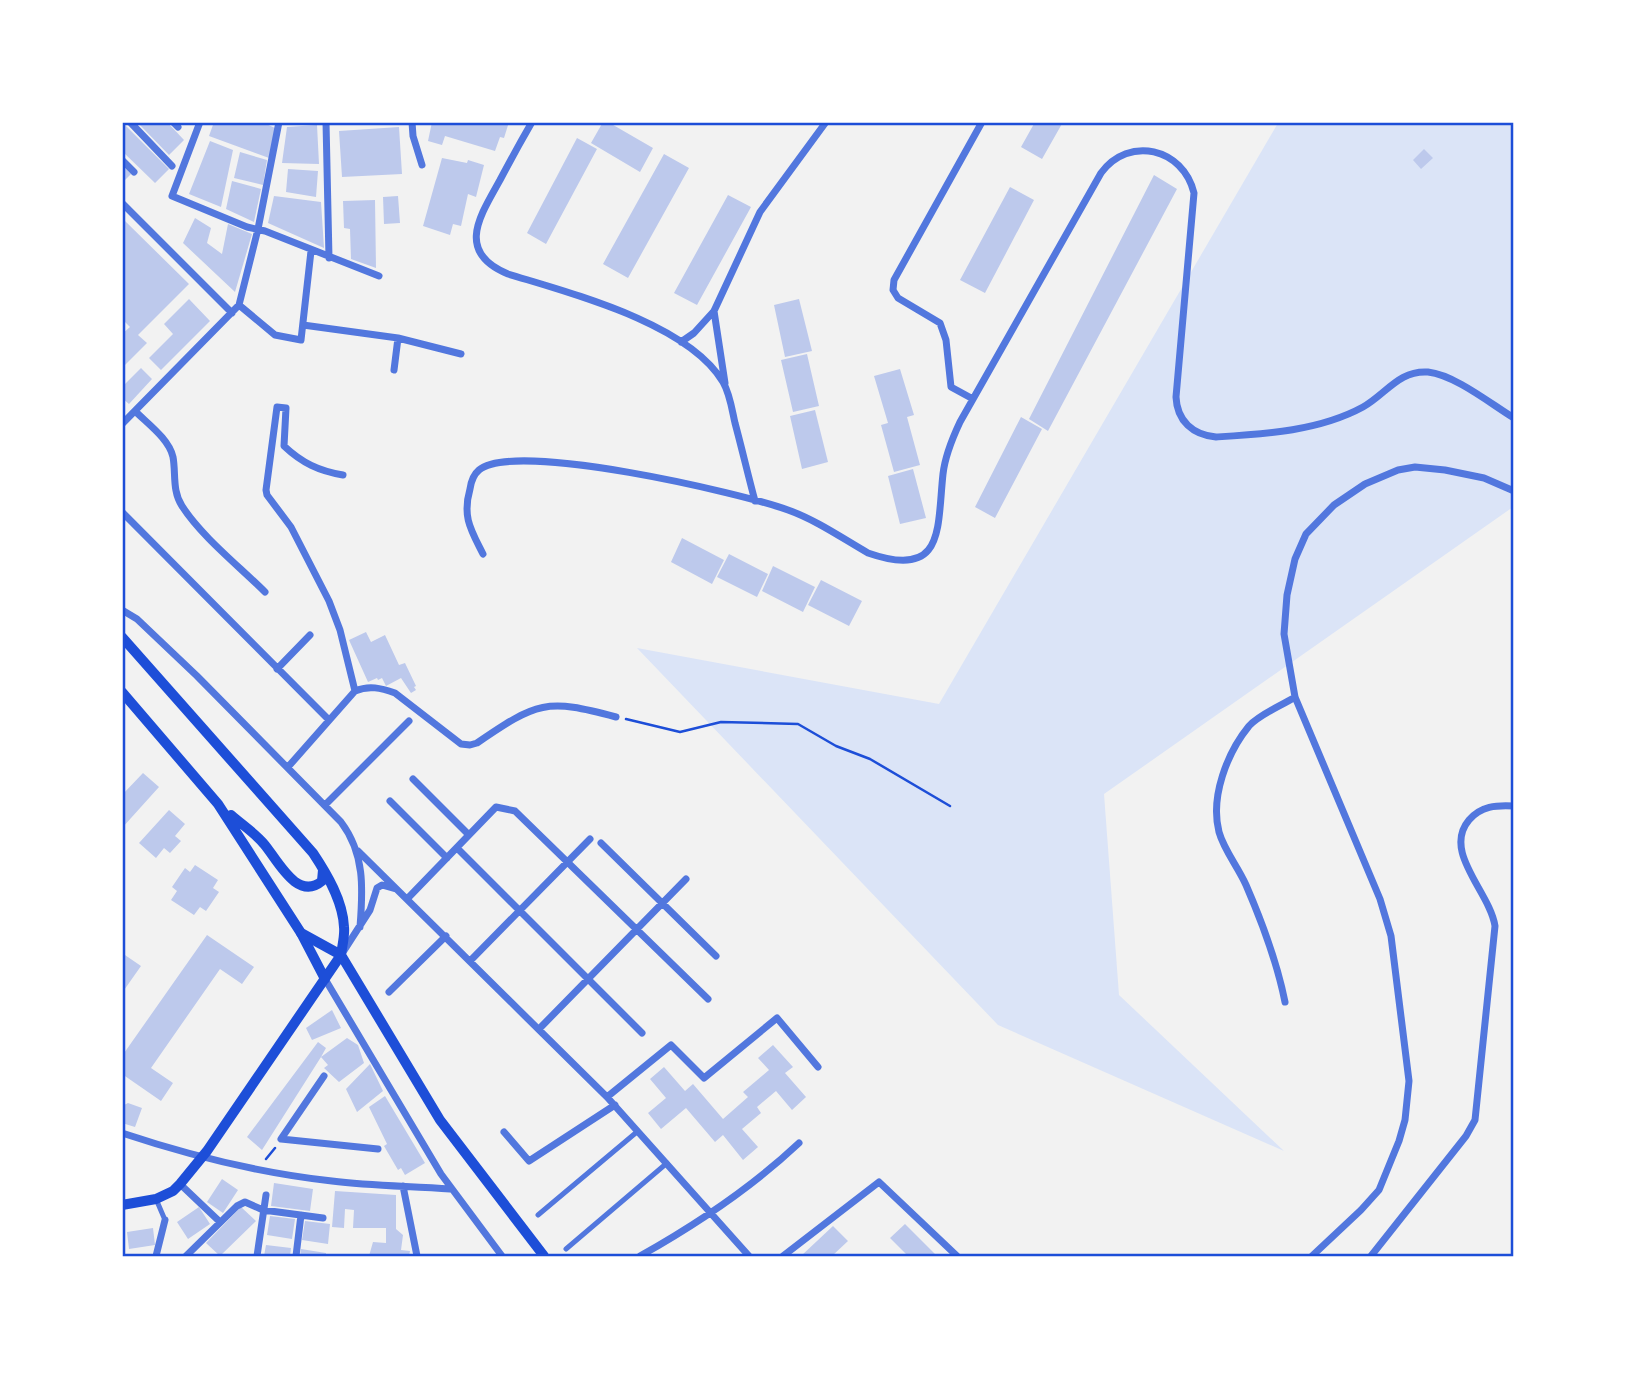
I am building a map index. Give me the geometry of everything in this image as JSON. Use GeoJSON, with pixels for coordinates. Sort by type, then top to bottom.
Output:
{"type":"FeatureCollection","features":[{"type":"Feature","properties":{"kind":"main road"},"geometry":{"type":"LineString","coordinates":[[122,637],[295,831],[323,869],[341,906],[344,928],[341,955],[194,1169],[173,1191],[156,1199],[122,1205]]}},
{"type":"Feature","properties":{"kind":"main road"},"geometry":{"type":"LineString","coordinates":[[122,692],[218,804],[301,933],[325,979]]}},
{"type":"Feature","properties":{"kind":"main road"},"geometry":{"type":"LineString","coordinates":[[218,804],[264,844],[281,870],[295,881],[316,886],[324,878],[323,869]]}},
{"type":"Feature","properties":{"kind":"main road"},"geometry":{"type":"LineString","coordinates":[[301,933],[341,955],[440,1120],[544,1256]]}},
{"type":"Feature","properties":{"kind":"street"},"geometry":{"type":"LineString","coordinates":[[130,122],[172,166]]}},
{"type":"Feature","properties":{"kind":"street"},"geometry":{"type":"LineString","coordinates":[[200,122],[172,196],[379,276]]}},
{"type":"Feature","properties":{"kind":"street"},"geometry":{"type":"LineString","coordinates":[[122,424],[239,306],[258,229],[279,122]]}},
{"type":"Feature","properties":{"kind":"street"},"geometry":{"type":"LineString","coordinates":[[326,122],[329,258]]}},
{"type":"Feature","properties":{"kind":"street"},"geometry":{"type":"LineString","coordinates":[[412,122],[413,136],[422,164]]}},
{"type":"Feature","properties":{"kind":"street"},"geometry":{"type":"LineString","coordinates":[[532,122],[478,220],[476,239],[481,256],[497,270],[612,307],[681,342],[709,364],[725,385]]}},
{"type":"Feature","properties":{"kind":"street"},"geometry":{"type":"LineString","coordinates":[[681,342],[694,333],[714,311],[760,212],[826,122]]}},
{"type":"Feature","properties":{"kind":"street"},"geometry":{"type":"LineString","coordinates":[[973,399],[951,387],[946,340],[940,323],[898,298],[893,290],[894,280],[982,122]]}},
{"type":"Feature","properties":{"kind":"street"},"geometry":{"type":"LineString","coordinates":[[483,554],[470,527],[466,510],[472,478],[477,471],[507,461],[592,465],[662,478],[787,509],[868,553],[892,561],[916,558],[931,547],[937,536],[946,460],[954,436],[973,399],[1101,173],[1116,158],[1134,150],[1159,154],[1174,161],[1187,176],[1194,193],[1176,397],[1179,413],[1191,429],[1216,437],[1321,425],[1366,406],[1395,381],[1420,372],[1437,374],[1451,380],[1514,418]]}},
{"type":"Feature","properties":{"kind":"street"},"geometry":{"type":"LineString","coordinates":[[122,159],[134,172]]}},
{"type":"Feature","properties":{"kind":"street"},"geometry":{"type":"LineString","coordinates":[[122,203],[232,313]]}},
{"type":"Feature","properties":{"kind":"street"},"geometry":{"type":"LineString","coordinates":[[239,306],[275,335],[301,340],[311,251]]}},
{"type":"Feature","properties":{"kind":"street"},"geometry":{"type":"LineString","coordinates":[[714,311],[725,385],[755,501]]}},
{"type":"Feature","properties":{"kind":"street"},"geometry":{"type":"LineString","coordinates":[[303,325],[398,338],[461,354]]}},
{"type":"Feature","properties":{"kind":"street"},"geometry":{"type":"LineString","coordinates":[[394,370],[398,338]]}},
{"type":"Feature","properties":{"kind":"street"},"geometry":{"type":"LineString","coordinates":[[343,475],[321,471],[294,456],[284,446],[286,408],[276,407],[267,495],[298,538],[330,601],[341,630],[355,691]]}},
{"type":"Feature","properties":{"kind":"street"},"geometry":{"type":"LineString","coordinates":[[135,411],[171,451],[176,493],[182,506],[265,592]]}},
{"type":"Feature","properties":{"kind":"street"},"geometry":{"type":"LineString","coordinates":[[1312,1256],[1379,1190],[1402,1130],[1409,1081],[1391,936],[1380,899],[1294,697],[1286,656],[1285,613],[1297,553],[1315,523],[1350,494],[1382,475],[1398,470],[1415,467],[1445,470],[1484,478],[1514,491]]}},
{"type":"Feature","properties":{"kind":"street"},"geometry":{"type":"LineString","coordinates":[[122,512],[329,720]]}},
{"type":"Feature","properties":{"kind":"street"},"geometry":{"type":"LineString","coordinates":[[122,610],[147,628],[341,822],[358,851],[363,883],[360,927]]}},
{"type":"Feature","properties":{"kind":"street"},"geometry":{"type":"LineString","coordinates":[[277,669],[310,635]]}},
{"type":"Feature","properties":{"kind":"street"},"geometry":{"type":"LineString","coordinates":[[288,767],[355,691],[365,687],[395,693],[456,740],[470,745],[524,713],[551,704],[578,706],[616,717]]}},
{"type":"Feature","properties":{"kind":"street"},"geometry":{"type":"LineString","coordinates":[[1285,1002],[1279,974],[1245,885],[1219,831],[1217,797],[1221,778],[1233,750],[1251,724],[1294,697]]}},
{"type":"Feature","properties":{"kind":"street"},"geometry":{"type":"LineString","coordinates":[[325,805],[409,721]]}},
{"type":"Feature","properties":{"kind":"street"},"geometry":{"type":"LineString","coordinates":[[413,779],[469,835]]}},
{"type":"Feature","properties":{"kind":"street"},"geometry":{"type":"LineString","coordinates":[[390,802],[447,858]]}},
{"type":"Feature","properties":{"kind":"street"},"geometry":{"type":"LineString","coordinates":[[1371,1256],[1466,1136],[1475,1119],[1495,926],[1487,901],[1461,854],[1462,832],[1471,817],[1480,810],[1501,805],[1514,806]]}},
{"type":"Feature","properties":{"kind":"street"},"geometry":{"type":"LineString","coordinates":[[408,898],[496,807],[515,811],[708,999]]}},
{"type":"Feature","properties":{"kind":"street"},"geometry":{"type":"LineString","coordinates":[[470,961],[590,839],[601,843],[716,956]]}},
{"type":"Feature","properties":{"kind":"street"},"geometry":{"type":"LineString","coordinates":[[457,848],[642,1033]]}},
{"type":"Feature","properties":{"kind":"street"},"geometry":{"type":"LineString","coordinates":[[358,851],[615,1105],[750,1256]]}},
{"type":"Feature","properties":{"kind":"street"},"geometry":{"type":"LineString","coordinates":[[539,1029],[686,879]]}},
{"type":"Feature","properties":{"kind":"street"},"geometry":{"type":"LineString","coordinates":[[341,955],[370,910],[377,888],[382,885],[398,890]]}},
{"type":"Feature","properties":{"kind":"street"},"geometry":{"type":"LineString","coordinates":[[389,992],[446,936]]}},
{"type":"Feature","properties":{"kind":"street"},"geometry":{"type":"LineString","coordinates":[[325,979],[450,1189],[502,1256]]}},
{"type":"Feature","properties":{"kind":"street"},"geometry":{"type":"LineString","coordinates":[[607,1097],[671,1045],[704,1078],[777,1018],[818,1066]]}},
{"type":"Feature","properties":{"kind":"street"},"geometry":{"type":"LineString","coordinates":[[324,1076],[281,1139],[378,1149]]}},
{"type":"Feature","properties":{"kind":"street"},"geometry":{"type":"LineString","coordinates":[[504,1132],[528,1161],[615,1105]]}},
{"type":"Feature","properties":{"kind":"street"},"geometry":{"type":"LineString","coordinates":[[538,1215],[638,1131]]}},
{"type":"Feature","properties":{"kind":"street"},"geometry":{"type":"LineString","coordinates":[[122,1133],[184,1154],[259,1171],[335,1182],[450,1189]]}},
{"type":"Feature","properties":{"kind":"street"},"geometry":{"type":"LineString","coordinates":[[640,1256],[712,1213],[759,1179],[799,1143]]}},
{"type":"Feature","properties":{"kind":"street"},"geometry":{"type":"LineString","coordinates":[[566,1249],[667,1163]]}},
{"type":"Feature","properties":{"kind":"street"},"geometry":{"type":"LineString","coordinates":[[783,1256],[879,1182],[957,1256]]}},
{"type":"Feature","properties":{"kind":"street"},"geometry":{"type":"LineString","coordinates":[[180,1184],[220,1222]]}},
{"type":"Feature","properties":{"kind":"street"},"geometry":{"type":"LineString","coordinates":[[403,1186],[417,1256]]}},
{"type":"Feature","properties":{"kind":"street"},"geometry":{"type":"LineString","coordinates":[[257,1256],[266,1195]]}},
{"type":"Feature","properties":{"kind":"street"},"geometry":{"type":"LineString","coordinates":[[156,1199],[165,1220],[156,1256]]}},
{"type":"Feature","properties":{"kind":"street"},"geometry":{"type":"LineString","coordinates":[[186,1256],[237,1206],[245,1202],[264,1210],[323,1218]]}},
{"type":"Feature","properties":{"kind":"street"},"geometry":{"type":"LineString","coordinates":[[296,1256],[301,1215]]}},
{"type":"Feature","properties":{"kind":"path"},"geometry":{"type":"LineString","coordinates":[[616,717],[680,732],[721,722],[798,724],[836,746],[870,759],[950,806]]}},
{"type":"Feature","properties":{"kind":"path"},"geometry":{"type":"LineString","coordinates":[[259,1171],[281,1139]]}},
{"type":"Feature","properties":{"kind":"shaded area"},"geometry":{"type":"Polygon","coordinates":[[[1278,123],[1513,123],[1513,507],[1104,794],[1119,995],[1284,1151],[998,1025],[637,648],[939,704],[1278,123]]]}},
{"type":"Feature","properties":{"kind":"building"},"geometry":{"type":"Polygon","coordinates":[[[122,122],[169,169],[155,183],[122,151],[122,122]]]}},
{"type":"Feature","properties":{"kind":"building"},"geometry":{"type":"Polygon","coordinates":[[[137,122],[167,122],[184,140],[169,155],[137,122]]]}},
{"type":"Feature","properties":{"kind":"building"},"geometry":{"type":"Polygon","coordinates":[[[214,122],[262,122],[275,128],[269,158],[209,136],[214,122]]]}},
{"type":"Feature","properties":{"kind":"building"},"geometry":{"type":"Polygon","coordinates":[[[432,122],[509,122],[504,138],[500,137],[495,151],[445,136],[442,145],[428,141],[432,122]]]}},
{"type":"Feature","properties":{"kind":"building"},"geometry":{"type":"Polygon","coordinates":[[[603,122],[608,122],[653,148],[640,172],[591,143],[603,122]]]}},
{"type":"Feature","properties":{"kind":"building"},"geometry":{"type":"Polygon","coordinates":[[[1035,122],[1063,122],[1042,159],[1021,147],[1035,122]]]}},
{"type":"Feature","properties":{"kind":"building"},"geometry":{"type":"Polygon","coordinates":[[[317,125],[319,164],[282,163],[287,127],[317,125]]]}},
{"type":"Feature","properties":{"kind":"building"},"geometry":{"type":"Polygon","coordinates":[[[399,127],[402,174],[342,177],[339,131],[399,127]]]}},
{"type":"Feature","properties":{"kind":"building"},"geometry":{"type":"Polygon","coordinates":[[[577,138],[597,149],[546,244],[527,233],[577,138]]]}},
{"type":"Feature","properties":{"kind":"building"},"geometry":{"type":"Polygon","coordinates":[[[210,141],[233,150],[221,207],[189,194],[210,141]]]}},
{"type":"Feature","properties":{"kind":"building"},"geometry":{"type":"Polygon","coordinates":[[[1424,149],[1433,158],[1421,169],[1413,160],[1424,149]]]}},
{"type":"Feature","properties":{"kind":"building"},"geometry":{"type":"Polygon","coordinates":[[[240,152],[267,160],[263,185],[234,178],[240,152]]]}},
{"type":"Feature","properties":{"kind":"building"},"geometry":{"type":"Polygon","coordinates":[[[664,154],[689,168],[628,278],[603,264],[664,154]]]}},
{"type":"Feature","properties":{"kind":"building"},"geometry":{"type":"Polygon","coordinates":[[[442,158],[467,163],[468,160],[484,165],[476,197],[468,194],[461,226],[453,224],[450,235],[423,226],[442,158]]]}},
{"type":"Feature","properties":{"kind":"building"},"geometry":{"type":"Polygon","coordinates":[[[122,165],[131,174],[122,183],[122,165]]]}},
{"type":"Feature","properties":{"kind":"building"},"geometry":{"type":"Polygon","coordinates":[[[288,169],[318,171],[316,197],[286,192],[288,169]]]}},
{"type":"Feature","properties":{"kind":"building"},"geometry":{"type":"Polygon","coordinates":[[[1154,175],[1177,189],[1048,431],[1029,419],[1154,175]]]}},
{"type":"Feature","properties":{"kind":"building"},"geometry":{"type":"Polygon","coordinates":[[[232,181],[261,189],[254,222],[226,209],[232,181]]]}},
{"type":"Feature","properties":{"kind":"building"},"geometry":{"type":"Polygon","coordinates":[[[1010,187],[1034,200],[985,293],[960,280],[1010,187]]]}},
{"type":"Feature","properties":{"kind":"building"},"geometry":{"type":"Polygon","coordinates":[[[728,195],[751,207],[697,305],[674,293],[728,195]]]}},
{"type":"Feature","properties":{"kind":"building"},"geometry":{"type":"Polygon","coordinates":[[[274,196],[321,202],[324,248],[268,223],[274,196]]]}},
{"type":"Feature","properties":{"kind":"building"},"geometry":{"type":"Polygon","coordinates":[[[398,196],[400,223],[384,224],[383,197],[398,196]]]}},
{"type":"Feature","properties":{"kind":"building"},"geometry":{"type":"Polygon","coordinates":[[[375,200],[376,268],[351,259],[350,229],[344,228],[343,201],[375,200]]]}},
{"type":"Feature","properties":{"kind":"building"},"geometry":{"type":"Polygon","coordinates":[[[122,218],[189,284],[138,335],[147,343],[122,368],[122,334],[130,327],[122,319],[122,218]]]}},
{"type":"Feature","properties":{"kind":"building"},"geometry":{"type":"Polygon","coordinates":[[[195,218],[211,228],[207,243],[222,254],[228,224],[252,234],[235,292],[183,243],[195,218]]]}},
{"type":"Feature","properties":{"kind":"building"},"geometry":{"type":"Polygon","coordinates":[[[189,299],[210,321],[161,370],[149,358],[173,334],[164,324],[189,299]]]}},
{"type":"Feature","properties":{"kind":"building"},"geometry":{"type":"Polygon","coordinates":[[[799,299],[812,351],[785,357],[774,305],[799,299]]]}},
{"type":"Feature","properties":{"kind":"building"},"geometry":{"type":"Polygon","coordinates":[[[807,354],[819,406],[793,412],[781,360],[807,354]]]}},
{"type":"Feature","properties":{"kind":"building"},"geometry":{"type":"Polygon","coordinates":[[[141,368],[152,379],[129,404],[122,398],[122,387],[141,368]]]}},
{"type":"Feature","properties":{"kind":"building"},"geometry":{"type":"Polygon","coordinates":[[[900,369],[914,415],[907,417],[920,465],[894,472],[881,425],[888,423],[874,376],[900,369]]]}},
{"type":"Feature","properties":{"kind":"building"},"geometry":{"type":"Polygon","coordinates":[[[815,410],[828,462],[802,469],[790,416],[815,410]]]}},
{"type":"Feature","properties":{"kind":"building"},"geometry":{"type":"Polygon","coordinates":[[[1021,417],[1042,429],[995,518],[975,507],[1021,417]]]}},
{"type":"Feature","properties":{"kind":"building"},"geometry":{"type":"Polygon","coordinates":[[[913,469],[926,518],[900,524],[888,476],[913,469]]]}},
{"type":"Feature","properties":{"kind":"building"},"geometry":{"type":"Polygon","coordinates":[[[682,538],[724,560],[712,584],[671,562],[682,538]]]}},
{"type":"Feature","properties":{"kind":"building"},"geometry":{"type":"Polygon","coordinates":[[[729,554],[768,574],[757,597],[717,577],[729,554]]]}},
{"type":"Feature","properties":{"kind":"building"},"geometry":{"type":"Polygon","coordinates":[[[773,566],[815,587],[803,612],[762,591],[773,566]]]}},
{"type":"Feature","properties":{"kind":"building"},"geometry":{"type":"Polygon","coordinates":[[[821,580],[862,601],[849,626],[808,605],[821,580]]]}},
{"type":"Feature","properties":{"kind":"building"},"geometry":{"type":"Polygon","coordinates":[[[366,632],[371,642],[385,635],[399,665],[405,663],[416,690],[411,693],[401,678],[386,686],[382,678],[368,682],[349,640],[366,632]]]}},
{"type":"Feature","properties":{"kind":"building"},"geometry":{"type":"Polygon","coordinates":[[[143,773],[159,787],[122,828],[122,795],[143,773]]]}},
{"type":"Feature","properties":{"kind":"building"},"geometry":{"type":"Polygon","coordinates":[[[169,810],[185,824],[175,836],[181,841],[170,853],[164,848],[156,858],[139,843],[169,810]]]}},
{"type":"Feature","properties":{"kind":"building"},"geometry":{"type":"Polygon","coordinates":[[[195,865],[218,880],[213,888],[219,892],[206,911],[200,907],[194,915],[171,900],[177,891],[172,887],[185,868],[190,872],[195,865]]]}},
{"type":"Feature","properties":{"kind":"building"},"geometry":{"type":"Polygon","coordinates":[[[207,935],[254,967],[242,984],[220,969],[151,1068],[173,1083],[161,1101],[122,1074],[122,1056],[207,935]]]}},
{"type":"Feature","properties":{"kind":"building"},"geometry":{"type":"Polygon","coordinates":[[[122,953],[141,966],[122,993],[122,953]]]}},
{"type":"Feature","properties":{"kind":"building"},"geometry":{"type":"Polygon","coordinates":[[[332,1010],[341,1028],[312,1040],[306,1028],[332,1010]]]}},
{"type":"Feature","properties":{"kind":"building"},"geometry":{"type":"Polygon","coordinates":[[[347,1038],[358,1045],[364,1063],[339,1082],[324,1068],[328,1065],[321,1057],[347,1038]]]}},
{"type":"Feature","properties":{"kind":"building"},"geometry":{"type":"Polygon","coordinates":[[[318,1042],[326,1048],[262,1150],[247,1137],[318,1042]]]}},
{"type":"Feature","properties":{"kind":"building"},"geometry":{"type":"Polygon","coordinates":[[[773,1045],[793,1067],[785,1073],[806,1097],[792,1110],[776,1091],[757,1107],[761,1113],[742,1129],[758,1147],[743,1160],[723,1135],[715,1142],[686,1108],[661,1129],[648,1113],[666,1098],[650,1079],[664,1067],[685,1091],[693,1084],[723,1119],[748,1097],[743,1092],[769,1070],[758,1058],[773,1045]]]}},
{"type":"Feature","properties":{"kind":"building"},"geometry":{"type":"Polygon","coordinates":[[[370,1064],[383,1091],[357,1112],[346,1089],[370,1064]]]}},
{"type":"Feature","properties":{"kind":"building"},"geometry":{"type":"Polygon","coordinates":[[[385,1096],[425,1163],[405,1175],[401,1168],[398,1170],[384,1146],[387,1144],[369,1107],[385,1096]]]}},
{"type":"Feature","properties":{"kind":"building"},"geometry":{"type":"Polygon","coordinates":[[[128,1103],[142,1108],[135,1127],[122,1123],[122,1106],[128,1103]]]}},
{"type":"Feature","properties":{"kind":"building"},"geometry":{"type":"Polygon","coordinates":[[[222,1179],[238,1190],[223,1213],[207,1202],[222,1179]]]}},
{"type":"Feature","properties":{"kind":"building"},"geometry":{"type":"Polygon","coordinates":[[[274,1183],[313,1189],[310,1211],[271,1206],[274,1183]]]}},
{"type":"Feature","properties":{"kind":"building"},"geometry":{"type":"Polygon","coordinates":[[[335,1191],[396,1195],[396,1229],[403,1235],[401,1250],[410,1251],[409,1256],[369,1256],[373,1242],[386,1243],[386,1228],[353,1228],[354,1210],[345,1209],[344,1228],[332,1227],[335,1191]]]}},
{"type":"Feature","properties":{"kind":"building"},"geometry":{"type":"Polygon","coordinates":[[[199,1207],[210,1224],[188,1239],[177,1222],[199,1207]]]}},
{"type":"Feature","properties":{"kind":"building"},"geometry":{"type":"Polygon","coordinates":[[[241,1207],[256,1221],[220,1256],[206,1243],[241,1207]]]}},
{"type":"Feature","properties":{"kind":"building"},"geometry":{"type":"Polygon","coordinates":[[[270,1216],[295,1219],[292,1239],[267,1235],[270,1216]]]}},
{"type":"Feature","properties":{"kind":"building"},"geometry":{"type":"Polygon","coordinates":[[[305,1221],[330,1224],[328,1244],[302,1240],[305,1221]]]}},
{"type":"Feature","properties":{"kind":"building"},"geometry":{"type":"Polygon","coordinates":[[[905,1224],[937,1256],[908,1256],[890,1238],[905,1224]]]}},
{"type":"Feature","properties":{"kind":"building"},"geometry":{"type":"Polygon","coordinates":[[[833,1226],[848,1241],[832,1256],[801,1256],[833,1226]]]}},
{"type":"Feature","properties":{"kind":"building"},"geometry":{"type":"Polygon","coordinates":[[[153,1228],[155,1245],[129,1249],[127,1232],[153,1228]]]}},
{"type":"Feature","properties":{"kind":"building"},"geometry":{"type":"Polygon","coordinates":[[[266,1245],[291,1248],[290,1256],[264,1256],[266,1245]]]}},
{"type":"Feature","properties":{"kind":"building"},"geometry":{"type":"Polygon","coordinates":[[[301,1249],[326,1253],[326,1256],[300,1256],[301,1249]]]}}]}
